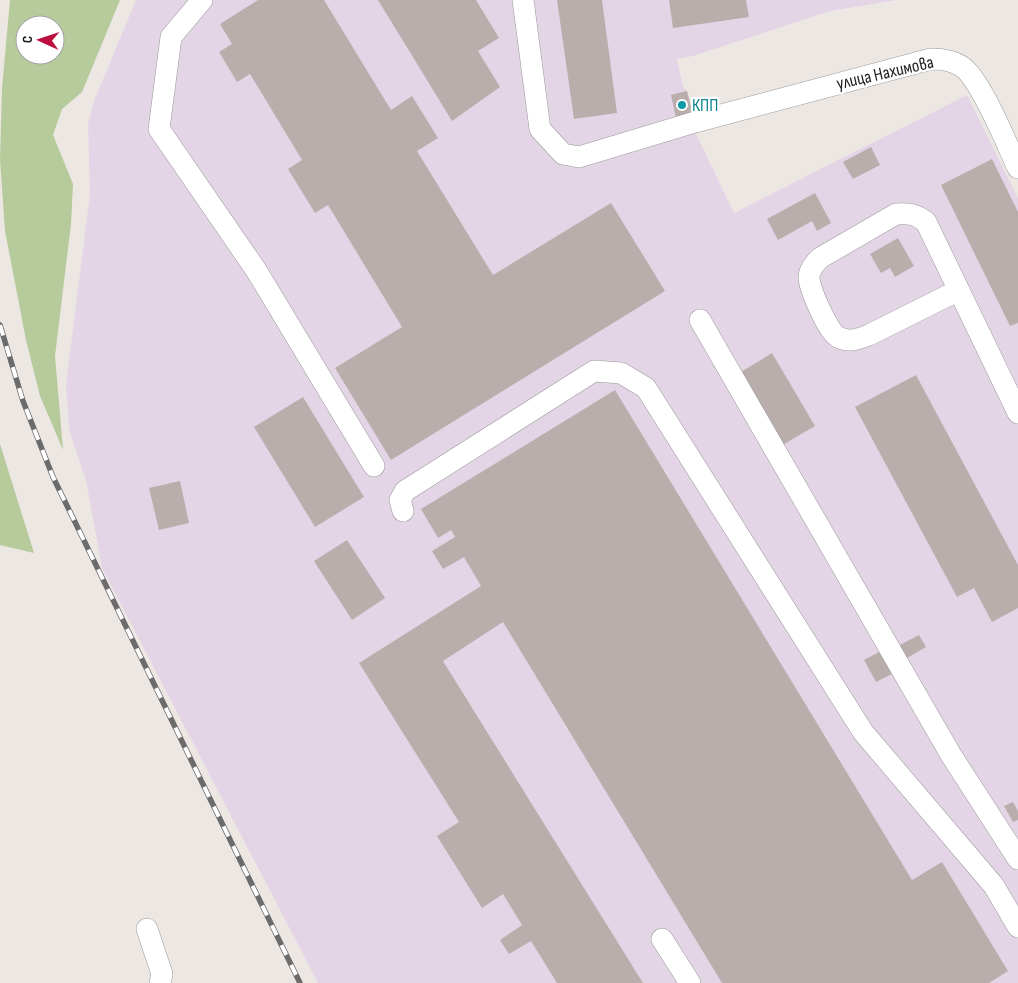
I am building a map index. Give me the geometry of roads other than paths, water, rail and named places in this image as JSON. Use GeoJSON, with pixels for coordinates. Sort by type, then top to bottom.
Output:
{"type":"FeatureCollection","features":[{"type":"Feature","properties":{"kind":"street"},"geometry":{"type":"LineString","coordinates":[[202,0],[171,36],[159,129],[256,270],[374,466]]}},
{"type":"Feature","properties":{"kind":"street","name":"улица Нахимова"},"geometry":{"type":"LineString","coordinates":[[523,0],[540,129],[563,154],[579,157],[695,122],[931,60],[944,59],[961,66],[975,80],[1018,168]]}},
{"type":"Feature","properties":{"kind":"street"},"geometry":{"type":"LineString","coordinates":[[959,290],[869,335],[856,340],[847,340],[831,332],[812,289],[809,277],[812,266],[820,258],[896,214],[909,213],[919,216],[926,222],[959,290],[1018,413]]}},
{"type":"Feature","properties":{"kind":"street"},"geometry":{"type":"LineString","coordinates":[[700,320],[951,755],[1018,859]]}},
{"type":"Feature","properties":{"kind":"street"},"geometry":{"type":"LineString","coordinates":[[403,511],[400,500],[405,491],[594,371],[621,373],[646,388],[863,732],[994,886],[1018,927]]}},
{"type":"Feature","properties":{"kind":"street"},"geometry":{"type":"LineString","coordinates":[[147,929],[162,974],[160,983]]}},
{"type":"Feature","properties":{"kind":"street"},"geometry":{"type":"LineString","coordinates":[[662,939],[690,983]]}},
{"type":"Feature","properties":{"kind":"railway"},"geometry":{"type":"LineString","coordinates":[[0,325],[23,401],[53,477],[300,983]]}},
{"type":"Feature","properties":{"kind":"place","name":"КПП"},"geometry":{"type":"Point","coordinates":[682,105]}}]}
